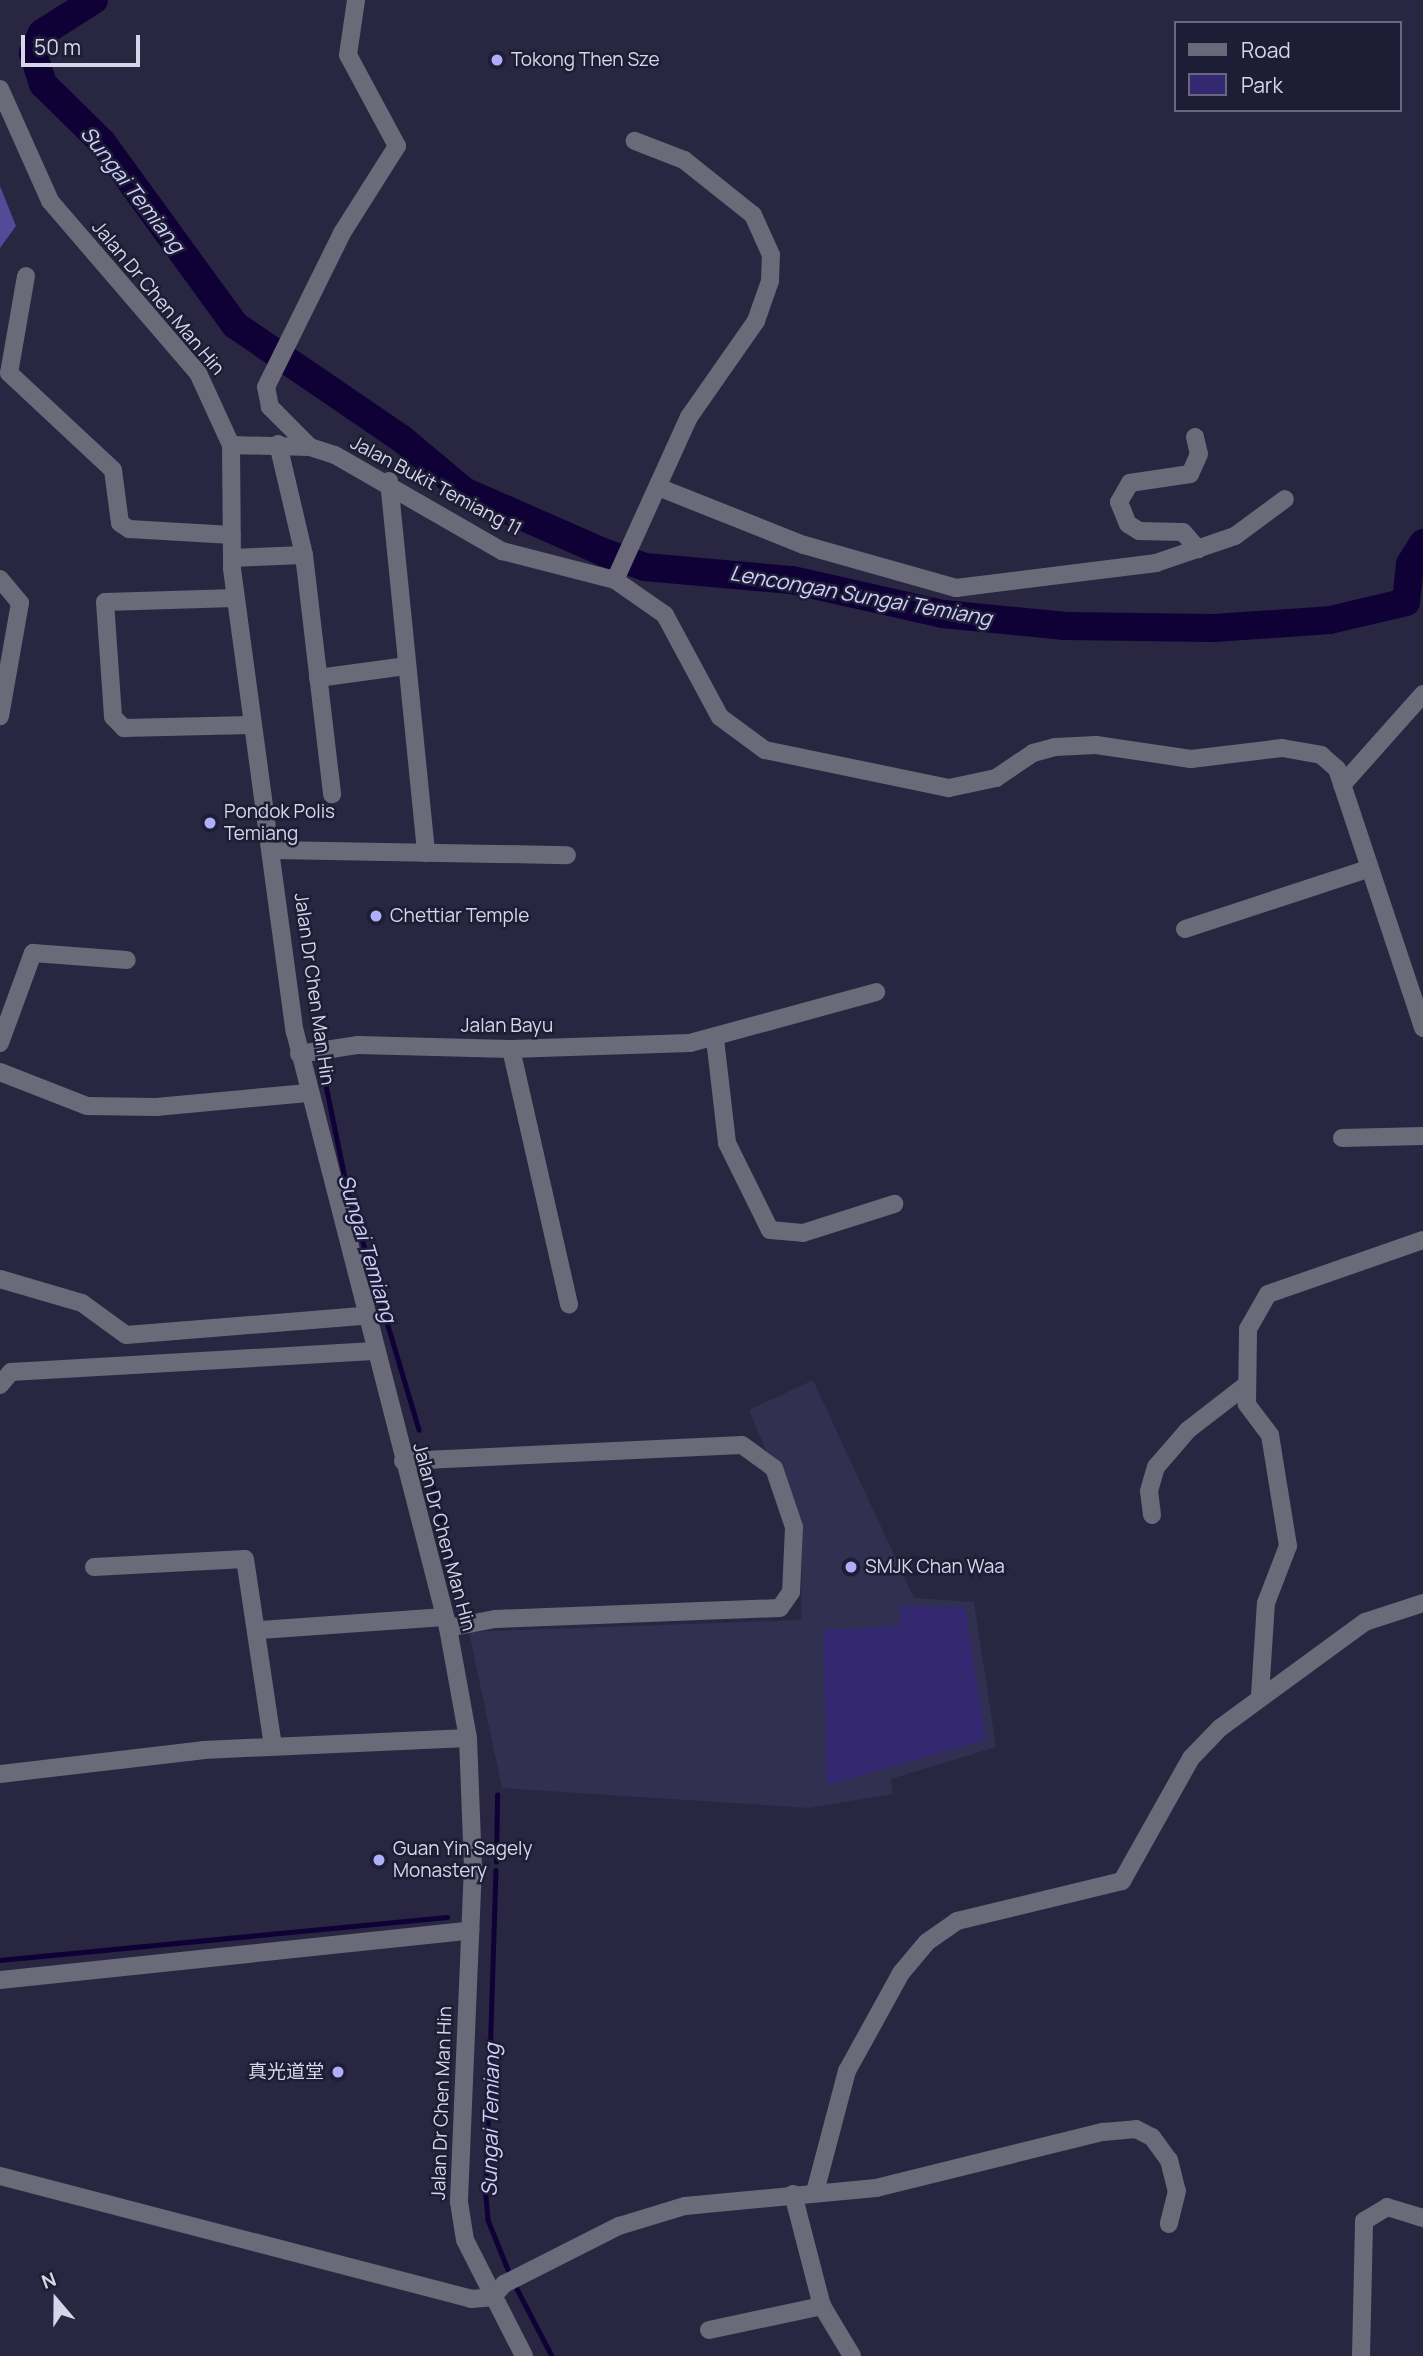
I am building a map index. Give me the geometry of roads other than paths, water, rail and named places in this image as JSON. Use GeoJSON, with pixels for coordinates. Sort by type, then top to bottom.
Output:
{"type":"FeatureCollection","features":[{"type":"Feature","properties":{"kind":"street"},"geometry":{"type":"LineString","coordinates":[[310,447],[266,401],[275,370],[342,233],[395,159],[391,132],[348,55],[356,0]]}},
{"type":"Feature","properties":{"kind":"street","name":"Jalan Dr Chen Man Hin"},"geometry":{"type":"LineString","coordinates":[[0,89],[50,201],[198,373],[231,445],[235,598],[251,725],[273,850],[299,1054],[373,1351],[446,1622],[468,1738],[470,1931],[458,2202],[464,2240],[498,2290],[524,2356]]}},
{"type":"Feature","properties":{"kind":"street"},"geometry":{"type":"LineString","coordinates":[[615,580],[689,417],[756,320],[770,281],[771,255],[753,215],[684,160],[635,141]]}},
{"type":"Feature","properties":{"kind":"street"},"geometry":{"type":"LineString","coordinates":[[26,276],[9,373],[113,470],[120,523],[129,529],[232,535]]}},
{"type":"Feature","properties":{"kind":"street"},"geometry":{"type":"LineString","coordinates":[[1195,437],[1199,454],[1190,474],[1130,484],[1119,502],[1128,524],[1139,531],[1183,532],[1198,549]]}},
{"type":"Feature","properties":{"kind":"street"},"geometry":{"type":"LineString","coordinates":[[278,444],[304,555],[332,794]]}},
{"type":"Feature","properties":{"kind":"street","name":"Jalan Bukit Temiang 11"},"geometry":{"type":"LineString","coordinates":[[231,445],[278,444],[310,447],[389,481],[502,551],[615,580],[665,615],[720,717],[765,750],[949,788],[996,778],[1033,753],[1055,747],[1096,745],[1191,759],[1282,748],[1321,755],[1342,785],[1423,1028]]}},
{"type":"Feature","properties":{"kind":"street"},"geometry":{"type":"LineString","coordinates":[[389,481],[426,853]]}},
{"type":"Feature","properties":{"kind":"street"},"geometry":{"type":"LineString","coordinates":[[658,487],[804,545],[956,588],[1156,563],[1235,536],[1285,499]]}},
{"type":"Feature","properties":{"kind":"street"},"geometry":{"type":"LineString","coordinates":[[232,558],[304,555]]}},
{"type":"Feature","properties":{"kind":"street"},"geometry":{"type":"LineString","coordinates":[[0,579],[20,603],[0,716]]}},
{"type":"Feature","properties":{"kind":"street"},"geometry":{"type":"LineString","coordinates":[[235,598],[105,602],[113,717],[124,728],[251,725]]}},
{"type":"Feature","properties":{"kind":"street"},"geometry":{"type":"LineString","coordinates":[[318,678],[407,666]]}},
{"type":"Feature","properties":{"kind":"street"},"geometry":{"type":"LineString","coordinates":[[1342,785],[1423,694]]}},
{"type":"Feature","properties":{"kind":"street"},"geometry":{"type":"LineString","coordinates":[[273,850],[567,855]]}},
{"type":"Feature","properties":{"kind":"street"},"geometry":{"type":"LineString","coordinates":[[1185,929],[1368,869]]}},
{"type":"Feature","properties":{"kind":"street"},"geometry":{"type":"LineString","coordinates":[[0,1044],[33,953],[127,960]]}},
{"type":"Feature","properties":{"kind":"street","name":"Jalan Bayu"},"geometry":{"type":"LineString","coordinates":[[299,1054],[358,1045],[511,1049],[716,1039],[876,992]]}},
{"type":"Feature","properties":{"kind":"street"},"geometry":{"type":"LineString","coordinates":[[716,1039],[727,1143],[770,1230],[803,1233],[894,1204]]}},
{"type":"Feature","properties":{"kind":"street"},"geometry":{"type":"LineString","coordinates":[[511,1049],[569,1304]]}},
{"type":"Feature","properties":{"kind":"street"},"geometry":{"type":"LineString","coordinates":[[0,1072],[87,1106],[156,1107],[307,1093]]}},
{"type":"Feature","properties":{"kind":"street"},"geometry":{"type":"LineString","coordinates":[[1342,1138],[1423,1136]]}},
{"type":"Feature","properties":{"kind":"street"},"geometry":{"type":"LineString","coordinates":[[1260,1695],[1266,1603],[1288,1539],[1269,1435],[1247,1404],[1245,1386],[1248,1329],[1268,1294],[1423,1240]]}},
{"type":"Feature","properties":{"kind":"street"},"geometry":{"type":"LineString","coordinates":[[0,1279],[82,1303],[126,1335],[364,1316]]}},
{"type":"Feature","properties":{"kind":"street"},"geometry":{"type":"LineString","coordinates":[[0,1385],[11,1372],[373,1351]]}},
{"type":"Feature","properties":{"kind":"street"},"geometry":{"type":"LineString","coordinates":[[1152,1515],[1149,1491],[1156,1467],[1188,1430],[1245,1386]]}},
{"type":"Feature","properties":{"kind":"street"},"geometry":{"type":"LineString","coordinates":[[260,1630],[780,1608],[791,1592],[794,1527],[774,1468],[742,1445],[402,1461]]}},
{"type":"Feature","properties":{"kind":"street"},"geometry":{"type":"LineString","coordinates":[[94,1567],[239,1556],[249,1564],[260,1630],[273,1746]]}},
{"type":"Feature","properties":{"kind":"street"},"geometry":{"type":"LineString","coordinates":[[815,2192],[847,2071],[901,1973],[927,1942],[957,1921],[1122,1881],[1191,1758],[1260,1695],[1365,1622],[1423,1603]]}},
{"type":"Feature","properties":{"kind":"street"},"geometry":{"type":"LineString","coordinates":[[0,1774],[273,1746],[468,1738]]}},
{"type":"Feature","properties":{"kind":"street"},"geometry":{"type":"LineString","coordinates":[[0,1980],[470,1931]]}},
{"type":"Feature","properties":{"kind":"street"},"geometry":{"type":"LineString","coordinates":[[0,2176],[471,2299],[498,2290],[525,2272],[619,2226],[685,2206],[916,2180],[1136,2129],[1152,2137],[1169,2160],[1177,2190],[1170,2224]]}},
{"type":"Feature","properties":{"kind":"street"},"geometry":{"type":"LineString","coordinates":[[793,2194],[822,2306],[852,2356]]}},
{"type":"Feature","properties":{"kind":"street"},"geometry":{"type":"LineString","coordinates":[[1361,2356],[1364,2221],[1387,2207],[1423,2218]]}},
{"type":"Feature","properties":{"kind":"street"},"geometry":{"type":"LineString","coordinates":[[709,2330],[822,2306]]}},
{"type":"Feature","properties":{"kind":"waterway","name":"Lencongan Sungai Temiang"},"geometry":{"type":"LineString","coordinates":[[94,0],[42,33],[33,53],[43,84],[102,142],[235,325],[402,439],[464,491],[603,552],[645,567],[792,580],[943,614],[1065,626],[1214,628],[1330,620],[1406,602],[1410,564],[1423,543]]}},
{"type":"Feature","properties":{"kind":"waterway","name":"Sungai Temiang"},"geometry":{"type":"LineString","coordinates":[[322,1066],[347,1188],[419,1429]]}},
{"type":"Feature","properties":{"kind":"waterway","name":"Sungai Temiang"},"geometry":{"type":"LineString","coordinates":[[431,1477],[451,1565]]}},
{"type":"Feature","properties":{"kind":"waterway","name":"Sungai Temiang"},"geometry":{"type":"LineString","coordinates":[[496,1862],[497,1795]]}},
{"type":"Feature","properties":{"kind":"waterway","name":"Sungai Temiang"},"geometry":{"type":"LineString","coordinates":[[496,1870],[486,2196],[488,2220],[511,2277]]}},
{"type":"Feature","properties":{"kind":"waterway"},"geometry":{"type":"LineString","coordinates":[[0,1960],[447,1917]]}},
{"type":"Feature","properties":{"kind":"waterway","name":"Sungai Temiang"},"geometry":{"type":"LineString","coordinates":[[515,2285],[552,2356]]}},
{"type":"Feature","properties":{"kind":"place","name":"Tokong Then Sze"},"geometry":{"type":"Point","coordinates":[497,60]}},
{"type":"Feature","properties":{"kind":"place","name":"Pondok Polis Temiang"},"geometry":{"type":"Point","coordinates":[210,823]}},
{"type":"Feature","properties":{"kind":"place","name":"Chettiar Temple"},"geometry":{"type":"Point","coordinates":[376,916]}},
{"type":"Feature","properties":{"kind":"place","name":"SMJK Chan Waa"},"geometry":{"type":"Point","coordinates":[851,1567]}},
{"type":"Feature","properties":{"kind":"place","name":"Guan Yin Sagely Monastery"},"geometry":{"type":"Point","coordinates":[379,1860]}},
{"type":"Feature","properties":{"kind":"place","name":"真光道堂"},"geometry":{"type":"Point","coordinates":[338,2072]}}]}
